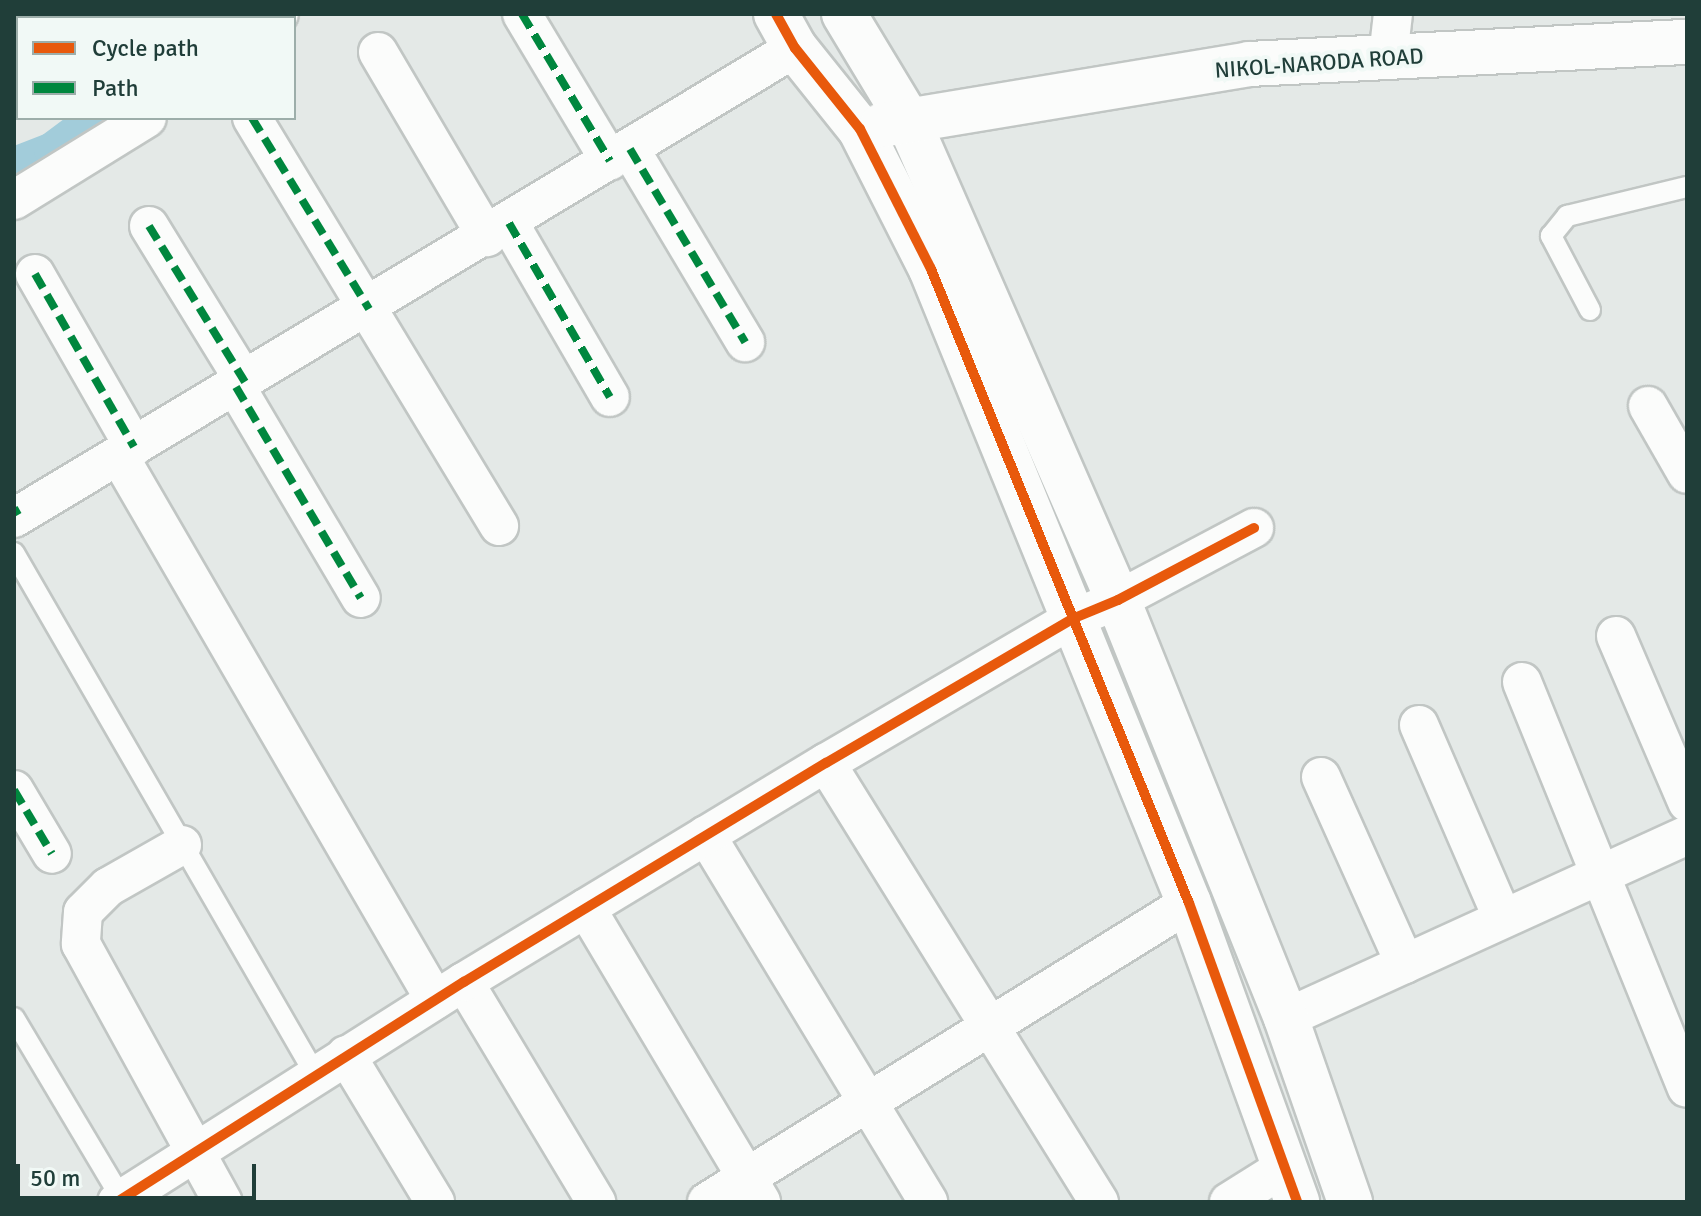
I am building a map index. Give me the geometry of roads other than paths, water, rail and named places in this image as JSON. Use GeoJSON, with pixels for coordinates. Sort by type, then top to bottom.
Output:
{"type":"FeatureCollection","features":[{"type":"Feature","properties":{"kind":"street"},"geometry":{"type":"LineString","coordinates":[[522,14],[745,342]]}},
{"type":"Feature","properties":{"kind":"street"},"geometry":{"type":"LineString","coordinates":[[844,14],[908,120],[1118,600],[1286,1018],[1350,1202]]}},
{"type":"Feature","properties":{"kind":"street"},"geometry":{"type":"LineString","coordinates":[[1388,57],[1393,14]]}},
{"type":"Feature","properties":{"kind":"street"},"geometry":{"type":"LineString","coordinates":[[15,514],[369,309],[620,155],[785,31],[860,129],[931,269],[1189,903],[1291,1185],[1229,1202]]}},
{"type":"Feature","properties":{"kind":"street","name":"NIKOL-NARODA ROAD"},"geometry":{"type":"LineString","coordinates":[[860,129],[1249,64],[1687,42]]}},
{"type":"Feature","properties":{"kind":"street"},"geometry":{"type":"LineString","coordinates":[[378,52],[610,397]]}},
{"type":"Feature","properties":{"kind":"street"},"geometry":{"type":"LineString","coordinates":[[14,200],[144,120]]}},
{"type":"Feature","properties":{"kind":"street"},"geometry":{"type":"LineString","coordinates":[[253,120],[499,526]]}},
{"type":"Feature","properties":{"kind":"street"},"geometry":{"type":"LineString","coordinates":[[149,226],[361,598]]}},
{"type":"Feature","properties":{"kind":"street"},"geometry":{"type":"LineString","coordinates":[[35,274],[127,451],[449,991],[596,1202]]}},
{"type":"Feature","properties":{"kind":"street"},"geometry":{"type":"LineString","coordinates":[[1648,406],[1687,474]]}},
{"type":"Feature","properties":{"kind":"street"},"geometry":{"type":"LineString","coordinates":[[120,1200],[331,1064],[826,763],[1072,619],[1118,600],[1254,528]]}},
{"type":"Feature","properties":{"kind":"street"},"geometry":{"type":"LineString","coordinates":[[1616,636],[1687,802]]}},
{"type":"Feature","properties":{"kind":"street"},"geometry":{"type":"LineString","coordinates":[[1522,682],[1687,1088]]}},
{"type":"Feature","properties":{"kind":"street"},"geometry":{"type":"LineString","coordinates":[[1419,725],[1503,919]]}},
{"type":"Feature","properties":{"kind":"street"},"geometry":{"type":"LineString","coordinates":[[826,763],[1099,1202]]}},
{"type":"Feature","properties":{"kind":"street"},"geometry":{"type":"LineString","coordinates":[[1321,777],[1405,964]]}},
{"type":"Feature","properties":{"kind":"street"},"geometry":{"type":"LineString","coordinates":[[14,790],[52,854]]}},
{"type":"Feature","properties":{"kind":"street"},"geometry":{"type":"LineString","coordinates":[[706,835],[928,1202]]}},
{"type":"Feature","properties":{"kind":"street"},"geometry":{"type":"LineString","coordinates":[[1286,1018],[1687,835]]}},
{"type":"Feature","properties":{"kind":"street"},"geometry":{"type":"LineString","coordinates":[[182,845],[108,887],[83,912],[81,944],[223,1202]]}},
{"type":"Feature","properties":{"kind":"street"},"geometry":{"type":"LineString","coordinates":[[707,1202],[754,1190],[868,1103],[1189,903]]}},
{"type":"Feature","properties":{"kind":"street"},"geometry":{"type":"LineString","coordinates":[[586,908],[754,1190]]}},
{"type":"Feature","properties":{"kind":"street"},"geometry":{"type":"LineString","coordinates":[[331,1064],[435,1202]]}},
{"type":"Feature","properties":{"kind":"lane"},"geometry":{"type":"LineString","coordinates":[[1590,310],[1551,236],[1567,216],[1687,187]]}},
{"type":"Feature","properties":{"kind":"lane"},"geometry":{"type":"LineString","coordinates":[[14,553],[182,845],[331,1064]]}},
{"type":"Feature","properties":{"kind":"lane"},"geometry":{"type":"LineString","coordinates":[[14,1018],[120,1200]]}},
{"type":"Feature","properties":{"kind":"waterway"},"geometry":{"type":"LineString","coordinates":[[14,164],[51,150],[91,120]]}}]}
